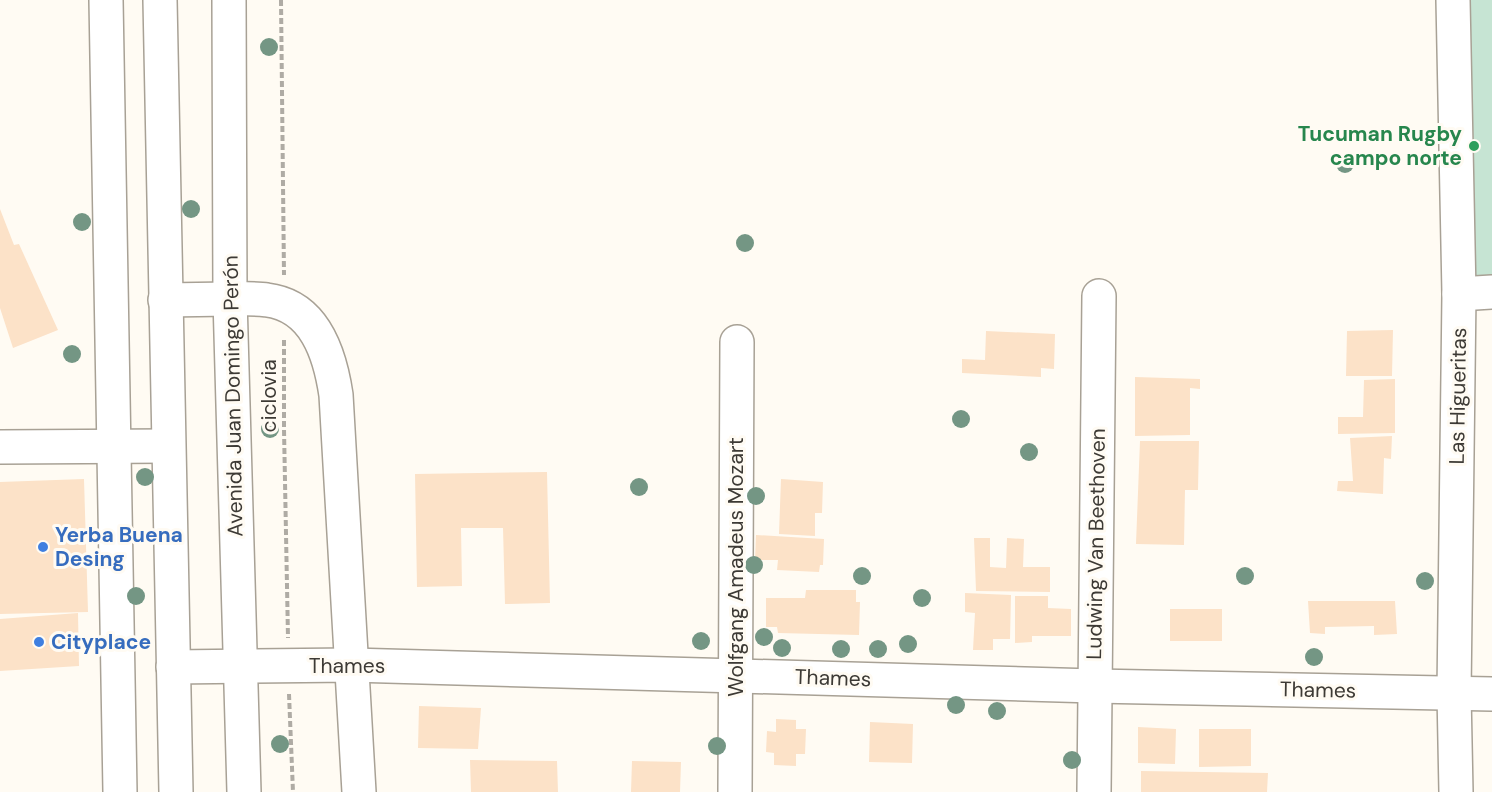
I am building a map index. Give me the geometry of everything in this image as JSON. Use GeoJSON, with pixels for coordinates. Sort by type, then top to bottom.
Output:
{"type":"FeatureCollection","features":[{"type":"Feature","properties":{"kind":"street"},"geometry":{"type":"LineString","coordinates":[[106,0],[120,792]]}},
{"type":"Feature","properties":{"kind":"street"},"geometry":{"type":"LineString","coordinates":[[160,0],[176,792]]}},
{"type":"Feature","properties":{"kind":"street","name":"Avenida Juan Domingo Perón"},"geometry":{"type":"LineString","coordinates":[[229,0],[230,299],[244,792]]}},
{"type":"Feature","properties":{"kind":"street","name":"Las Higueritas"},"geometry":{"type":"LineString","coordinates":[[1453,0],[1459,294],[1454,693],[1456,792]]}},
{"type":"Feature","properties":{"kind":"street"},"geometry":{"type":"LineString","coordinates":[[1459,294],[1492,292]]}},
{"type":"Feature","properties":{"kind":"street","name":"Ludwing Van Beethoven"},"geometry":{"type":"LineString","coordinates":[[1094,792],[1099,296]]}},
{"type":"Feature","properties":{"kind":"street"},"geometry":{"type":"LineString","coordinates":[[165,300],[267,300],[285,304],[308,320],[324,344],[332,369],[336,395],[359,792]]}},
{"type":"Feature","properties":{"kind":"street","name":"Wolfgang Amadeus Mozart"},"geometry":{"type":"LineString","coordinates":[[735,792],[737,342]]}},
{"type":"Feature","properties":{"kind":"street"},"geometry":{"type":"LineString","coordinates":[[0,447],[168,446]]}},
{"type":"Feature","properties":{"kind":"street","name":"Thames"},"geometry":{"type":"LineString","coordinates":[[173,667],[352,665],[1094,686],[1492,694]]}},
{"type":"Feature","properties":{"kind":"path","name":"ciclovia"},"geometry":{"type":"LineString","coordinates":[[281,0],[285,304],[284,429],[288,666],[293,792]]}},
{"type":"Feature","properties":{"kind":"green space","name":"Tucuman Rugby campo norte"},"geometry":{"type":"Polygon","coordinates":[[[1453,0],[1492,0],[1492,292],[1459,294],[1453,0]]]}},
{"type":"Feature","properties":{"kind":"building"},"geometry":{"type":"Polygon","coordinates":[[[0,209],[14,245],[19,244],[58,330],[13,348],[0,308],[0,209]]]}},
{"type":"Feature","properties":{"kind":"building"},"geometry":{"type":"Polygon","coordinates":[[[1393,330],[1392,376],[1346,376],[1347,331],[1393,330]]]}},
{"type":"Feature","properties":{"kind":"building"},"geometry":{"type":"Polygon","coordinates":[[[986,331],[1055,334],[1054,369],[1041,368],[1041,377],[962,373],[962,359],[985,360],[986,331]]]}},
{"type":"Feature","properties":{"kind":"building"},"geometry":{"type":"Polygon","coordinates":[[[1135,377],[1200,379],[1200,389],[1190,388],[1190,435],[1135,436],[1135,377]]]}},
{"type":"Feature","properties":{"kind":"building"},"geometry":{"type":"Polygon","coordinates":[[[1395,379],[1395,433],[1338,434],[1338,417],[1363,417],[1364,380],[1395,379]]]}},
{"type":"Feature","properties":{"kind":"building"},"geometry":{"type":"Polygon","coordinates":[[[1392,436],[1391,459],[1384,458],[1383,494],[1337,491],[1338,481],[1353,481],[1350,438],[1392,436]]]}},
{"type":"Feature","properties":{"kind":"building"},"geometry":{"type":"Polygon","coordinates":[[[1140,441],[1199,441],[1198,490],[1185,490],[1184,545],[1136,544],[1140,441]]]}},
{"type":"Feature","properties":{"kind":"building"},"geometry":{"type":"Polygon","coordinates":[[[547,472],[550,603],[505,604],[503,528],[461,528],[462,586],[417,587],[415,474],[547,472]]]}},
{"type":"Feature","properties":{"kind":"building","name":"Yerba Buena Desing"},"geometry":{"type":"Polygon","coordinates":[[[84,479],[88,612],[0,614],[0,482],[84,479]]]}},
{"type":"Feature","properties":{"kind":"building"},"geometry":{"type":"Polygon","coordinates":[[[781,479],[823,482],[822,513],[815,513],[815,536],[779,534],[781,479]]]}},
{"type":"Feature","properties":{"kind":"building"},"geometry":{"type":"Polygon","coordinates":[[[756,535],[824,539],[823,565],[820,565],[819,572],[777,570],[778,560],[755,560],[756,535]]]}},
{"type":"Feature","properties":{"kind":"building"},"geometry":{"type":"Polygon","coordinates":[[[974,538],[990,538],[990,567],[1006,568],[1007,538],[1024,539],[1023,567],[1050,567],[1050,592],[976,591],[974,538]]]}},
{"type":"Feature","properties":{"kind":"building"},"geometry":{"type":"Polygon","coordinates":[[[806,590],[856,590],[856,602],[860,602],[859,635],[778,633],[777,627],[766,627],[766,598],[805,598],[806,590]]]}},
{"type":"Feature","properties":{"kind":"building"},"geometry":{"type":"Polygon","coordinates":[[[965,593],[1011,595],[1010,639],[993,639],[993,650],[973,650],[975,613],[965,612],[965,593]]]}},
{"type":"Feature","properties":{"kind":"building"},"geometry":{"type":"Polygon","coordinates":[[[1015,596],[1048,596],[1048,608],[1071,609],[1071,636],[1032,636],[1032,642],[1015,643],[1015,596]]]}},
{"type":"Feature","properties":{"kind":"building"},"geometry":{"type":"Polygon","coordinates":[[[1308,601],[1395,601],[1397,634],[1374,635],[1374,626],[1325,627],[1325,634],[1310,633],[1308,601]]]}},
{"type":"Feature","properties":{"kind":"building"},"geometry":{"type":"Polygon","coordinates":[[[1170,609],[1222,609],[1222,641],[1170,641],[1170,609]]]}},
{"type":"Feature","properties":{"kind":"building","name":"Cityplace"},"geometry":{"type":"Polygon","coordinates":[[[78,613],[79,666],[0,671],[0,619],[78,613]]]}},
{"type":"Feature","properties":{"kind":"building"},"geometry":{"type":"Polygon","coordinates":[[[419,706],[481,708],[478,749],[418,748],[419,706]]]}},
{"type":"Feature","properties":{"kind":"building"},"geometry":{"type":"Polygon","coordinates":[[[776,719],[796,720],[796,729],[806,729],[805,754],[796,754],[796,766],[774,765],[774,753],[766,752],[767,731],[776,732],[776,719]]]}},
{"type":"Feature","properties":{"kind":"building"},"geometry":{"type":"Polygon","coordinates":[[[870,722],[913,724],[912,763],[869,762],[870,722]]]}},
{"type":"Feature","properties":{"kind":"building"},"geometry":{"type":"Polygon","coordinates":[[[1138,727],[1176,729],[1175,764],[1138,763],[1138,727]]]}},
{"type":"Feature","properties":{"kind":"building"},"geometry":{"type":"Polygon","coordinates":[[[1199,729],[1251,729],[1251,766],[1199,767],[1199,729]]]}},
{"type":"Feature","properties":{"kind":"building"},"geometry":{"type":"Polygon","coordinates":[[[470,760],[557,761],[558,792],[471,792],[470,760]]]}},
{"type":"Feature","properties":{"kind":"building"},"geometry":{"type":"Polygon","coordinates":[[[632,761],[681,762],[680,792],[631,792],[632,761]]]}},
{"type":"Feature","properties":{"kind":"building"},"geometry":{"type":"Polygon","coordinates":[[[1141,771],[1268,773],[1267,792],[1141,792],[1141,771]]]}},
{"type":"Feature","properties":{"kind":"place","name":"Tucuman Rugby campo norte"},"geometry":{"type":"Point","coordinates":[1474,146]}},
{"type":"Feature","properties":{"kind":"place","name":"Yerba Buena Desing"},"geometry":{"type":"Point","coordinates":[43,547]}},
{"type":"Feature","properties":{"kind":"place","name":"Cityplace"},"geometry":{"type":"Point","coordinates":[39,642]}}]}
